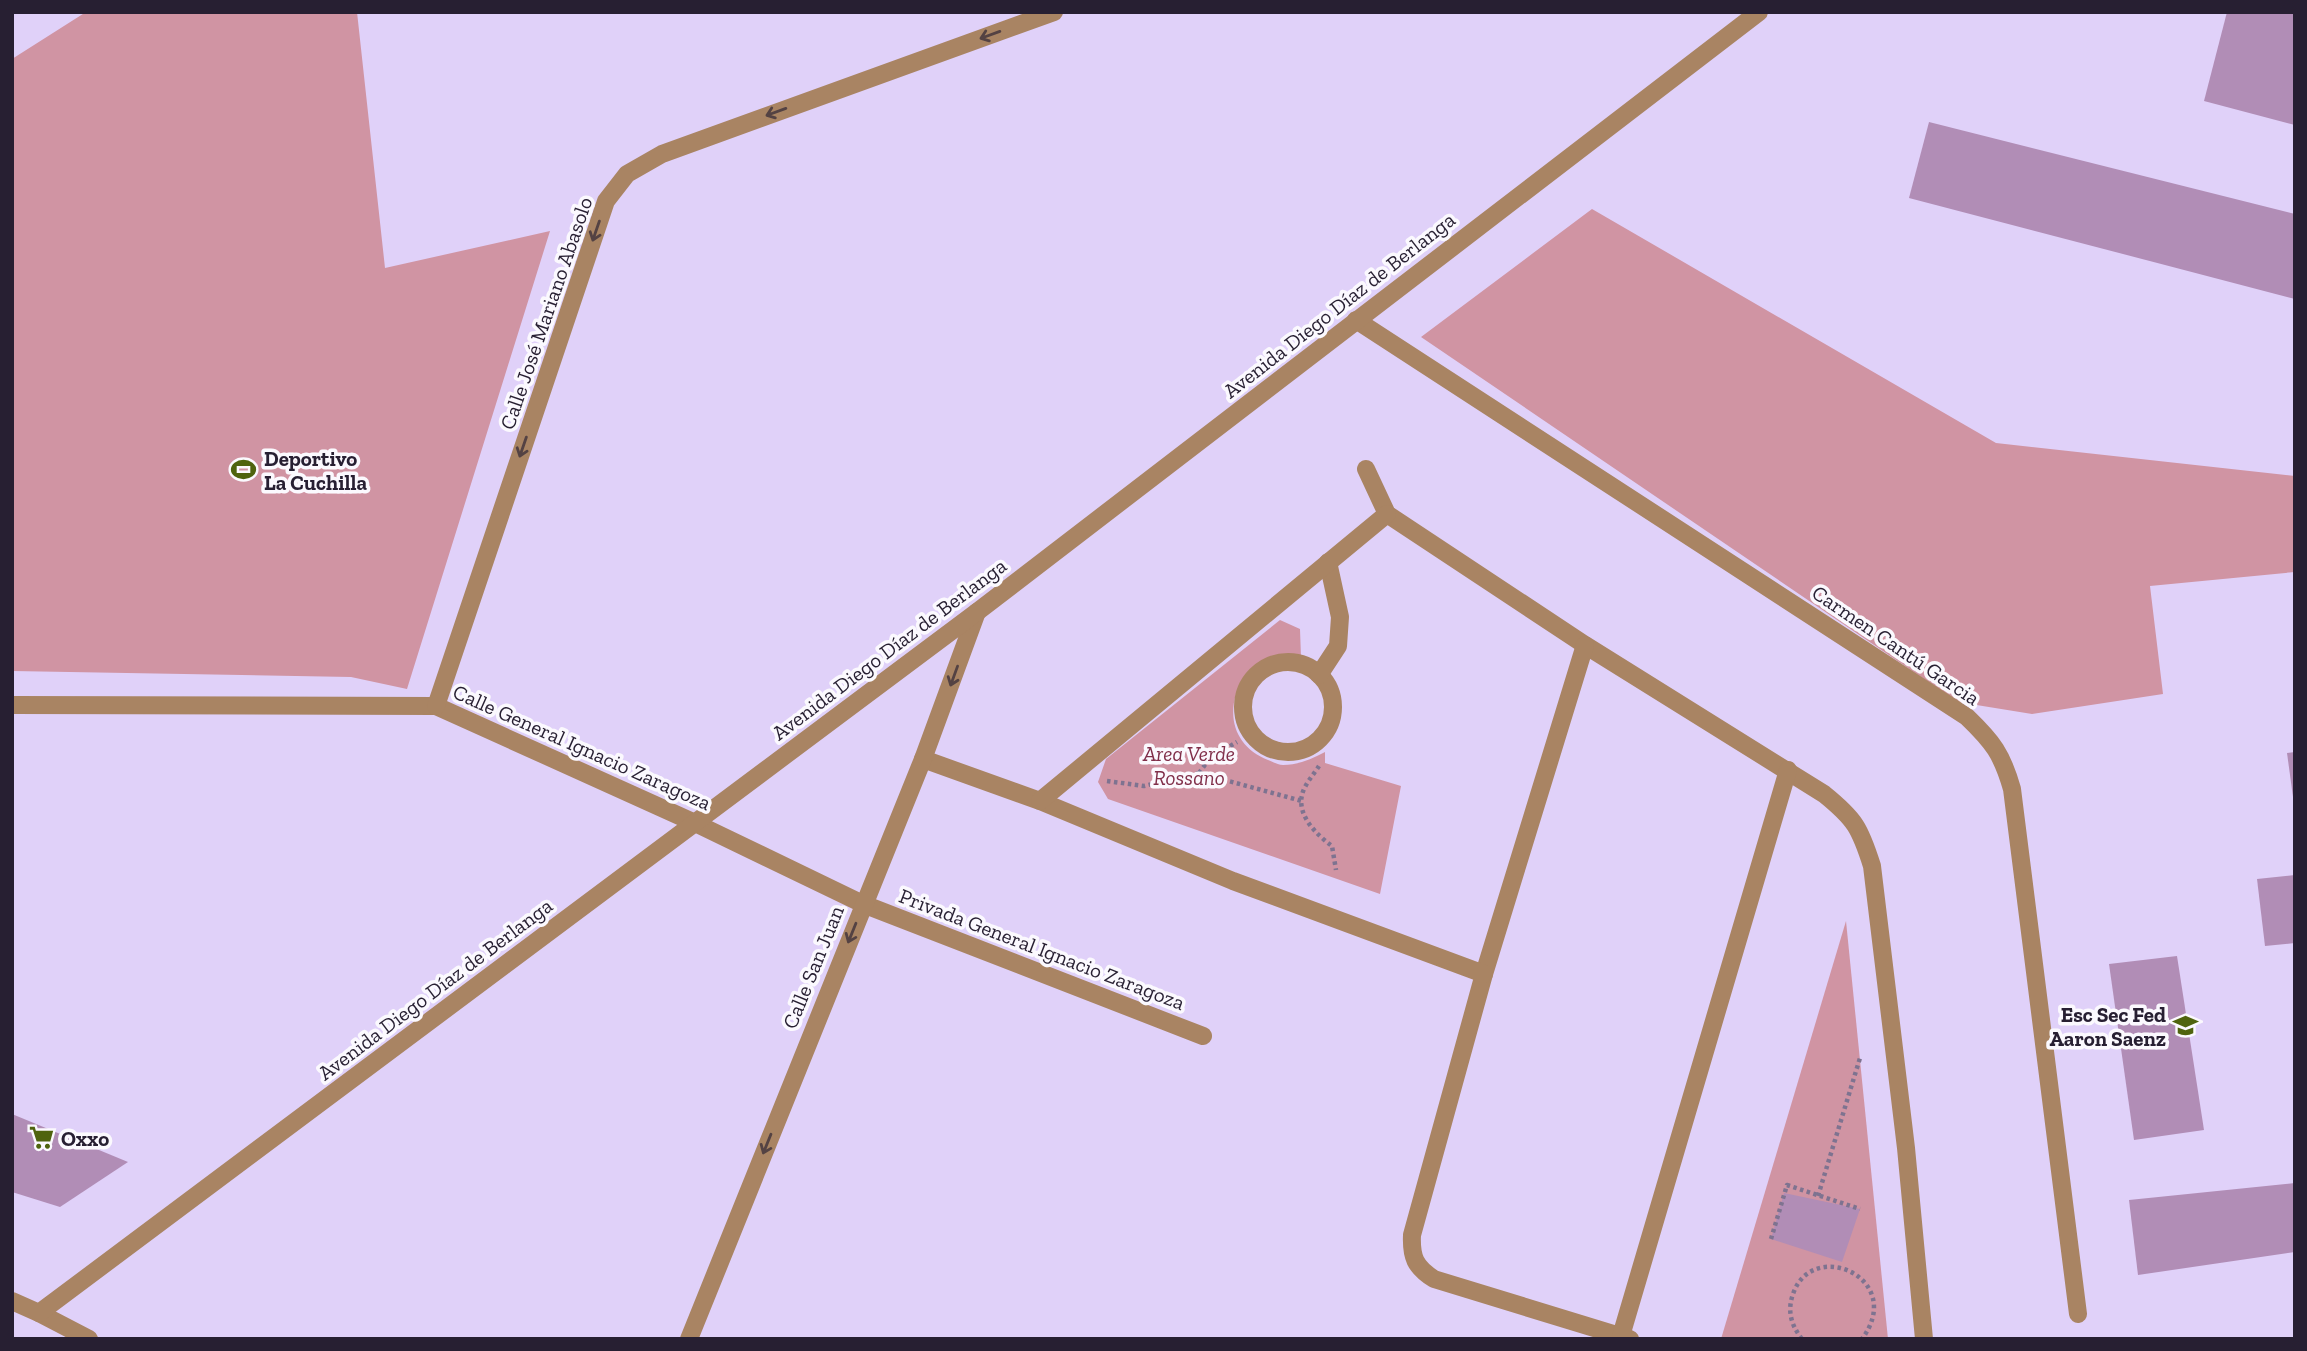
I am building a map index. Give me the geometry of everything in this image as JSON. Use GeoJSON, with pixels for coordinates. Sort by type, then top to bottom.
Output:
{"type":"FeatureCollection","features":[{"type":"Feature","properties":{"kind":"street","name":"Calle José Mariano Abasolo"},"geometry":{"type":"LineString","coordinates":[[436,706],[606,201],[627,174],[662,154],[1054,12]]}},
{"type":"Feature","properties":{"kind":"street","name":"Avenida Diego Díaz de Berlanga"},"geometry":{"type":"LineString","coordinates":[[39,1313],[978,612],[1759,12]]}},
{"type":"Feature","properties":{"kind":"street","name":"Carmen Cantú Garcia"},"geometry":{"type":"LineString","coordinates":[[1356,320],[1967,717],[1989,738],[2004,762],[2012,789],[2078,1314]]}},
{"type":"Feature","properties":{"kind":"street"},"geometry":{"type":"LineString","coordinates":[[1366,469],[1387,514],[1586,645],[1824,794],[1849,814],[1862,834],[1872,866],[1906,1148],[1924,1339]]}},
{"type":"Feature","properties":{"kind":"street"},"geometry":{"type":"LineString","coordinates":[[1040,801],[1387,514]]}},
{"type":"Feature","properties":{"kind":"street"},"geometry":{"type":"LineString","coordinates":[[1319,675],[1338,646],[1340,617],[1328,562]]}},
{"type":"Feature","properties":{"kind":"street","name":"Calle San Juan"},"geometry":{"type":"LineString","coordinates":[[690,1339],[923,759],[978,612]]}},
{"type":"Feature","properties":{"kind":"street"},"geometry":{"type":"LineString","coordinates":[[1586,645],[1484,974],[1412,1235],[1415,1261],[1420,1271],[1434,1279],[1625,1337],[1788,770]]}},
{"type":"Feature","properties":{"kind":"street"},"geometry":{"type":"LineString","coordinates":[[1278,663],[1293,663],[1307,666],[1319,675],[1328,687],[1332,716],[1317,741],[1304,749],[1289,752],[1275,750],[1251,733],[1242,706],[1245,691],[1264,669],[1278,663]]}},
{"type":"Feature","properties":{"kind":"street","name":"Calle General Ignacio Zaragoza"},"geometry":{"type":"LineString","coordinates":[[12,706],[436,706],[695,823],[863,904]]}},
{"type":"Feature","properties":{"kind":"street"},"geometry":{"type":"LineString","coordinates":[[923,759],[1040,801],[1233,881],[1484,974]]}},
{"type":"Feature","properties":{"kind":"street","name":"Privada General Ignacio Zaragoza"},"geometry":{"type":"LineString","coordinates":[[863,904],[1203,1036]]}},
{"type":"Feature","properties":{"kind":"street"},"geometry":{"type":"LineString","coordinates":[[12,1300],[89,1339]]}},
{"type":"Feature","properties":{"kind":"path"},"geometry":{"type":"LineString","coordinates":[[1199,773],[1210,758],[1237,742]]}},
{"type":"Feature","properties":{"kind":"path"},"geometry":{"type":"LineString","coordinates":[[1319,766],[1302,794],[1302,808],[1313,831],[1332,846],[1336,870]]}},
{"type":"Feature","properties":{"kind":"path"},"geometry":{"type":"LineString","coordinates":[[1107,781],[1144,786],[1199,773],[1302,802]]}},
{"type":"Feature","properties":{"kind":"path"},"geometry":{"type":"LineString","coordinates":[[1818,1196],[1860,1058]]}},
{"type":"Feature","properties":{"kind":"path"},"geometry":{"type":"LineString","coordinates":[[1771,1239],[1787,1185],[1860,1209]]}},
{"type":"Feature","properties":{"kind":"path"},"geometry":{"type":"LineString","coordinates":[[1801,1338],[1790,1315],[1790,1301],[1795,1288],[1804,1277],[1816,1269],[1830,1266],[1845,1268],[1858,1275],[1868,1286],[1873,1299],[1874,1314],[1870,1328],[1862,1339]]}},
{"type":"Feature","properties":{"kind":"green space","name":"Deportivo La Cuchilla"},"geometry":{"type":"Polygon","coordinates":[[[86,12],[357,12],[385,268],[550,231],[407,689],[351,677],[12,671],[12,59],[86,12]]]}},
{"type":"Feature","properties":{"kind":"green space"},"geometry":{"type":"Polygon","coordinates":[[[1592,209],[1996,443],[2295,476],[2295,572],[2150,586],[2163,694],[2032,714],[1958,702],[1421,337],[1592,209]]]}},
{"type":"Feature","properties":{"kind":"green space","name":"Area Verde Rossano"},"geometry":{"type":"Polygon","coordinates":[[[1280,620],[1300,629],[1301,658],[1265,663],[1247,673],[1236,694],[1234,705],[1233,715],[1238,734],[1250,749],[1277,764],[1299,763],[1325,752],[1325,763],[1401,786],[1380,894],[1108,799],[1098,782],[1106,759],[1280,620]]]}},
{"type":"Feature","properties":{"kind":"green space"},"geometry":{"type":"Polygon","coordinates":[[[1846,921],[1888,1339],[1721,1339],[1846,921]]]}},
{"type":"Feature","properties":{"kind":"building"},"geometry":{"type":"Polygon","coordinates":[[[2227,12],[2295,12],[2295,125],[2204,101],[2227,12]]]}},
{"type":"Feature","properties":{"kind":"building"},"geometry":{"type":"Polygon","coordinates":[[[1929,122],[2295,214],[2295,299],[1909,198],[1929,122]]]}},
{"type":"Feature","properties":{"kind":"building"},"geometry":{"type":"Polygon","coordinates":[[[2295,752],[2295,797],[2293,797],[2287,753],[2295,752]]]}},
{"type":"Feature","properties":{"kind":"building"},"geometry":{"type":"Polygon","coordinates":[[[2295,875],[2295,943],[2265,946],[2257,879],[2295,875]]]}},
{"type":"Feature","properties":{"kind":"building"},"geometry":{"type":"Polygon","coordinates":[[[2177,956],[2204,1130],[2134,1140],[2109,964],[2177,956]]]}},
{"type":"Feature","properties":{"kind":"building","name":"Oxxo"},"geometry":{"type":"Polygon","coordinates":[[[12,1114],[128,1162],[60,1207],[12,1192],[12,1114]]]}},
{"type":"Feature","properties":{"kind":"building"},"geometry":{"type":"Polygon","coordinates":[[[2295,1183],[2295,1252],[2138,1275],[2129,1200],[2295,1183]]]}},
{"type":"Feature","properties":{"kind":"building"},"geometry":{"type":"Polygon","coordinates":[[[1784,1193],[1860,1209],[1842,1262],[1771,1239],[1784,1193]]]}},
{"type":"Feature","properties":{"kind":"place","name":"Deportivo La Cuchilla"},"geometry":{"type":"Point","coordinates":[244,470]}},
{"type":"Feature","properties":{"kind":"place","name":"Esc Sec Fed Aaron Saenz"},"geometry":{"type":"Point","coordinates":[2186,1026]}},
{"type":"Feature","properties":{"kind":"place","name":"Oxxo"},"geometry":{"type":"Point","coordinates":[41,1138]}}]}
